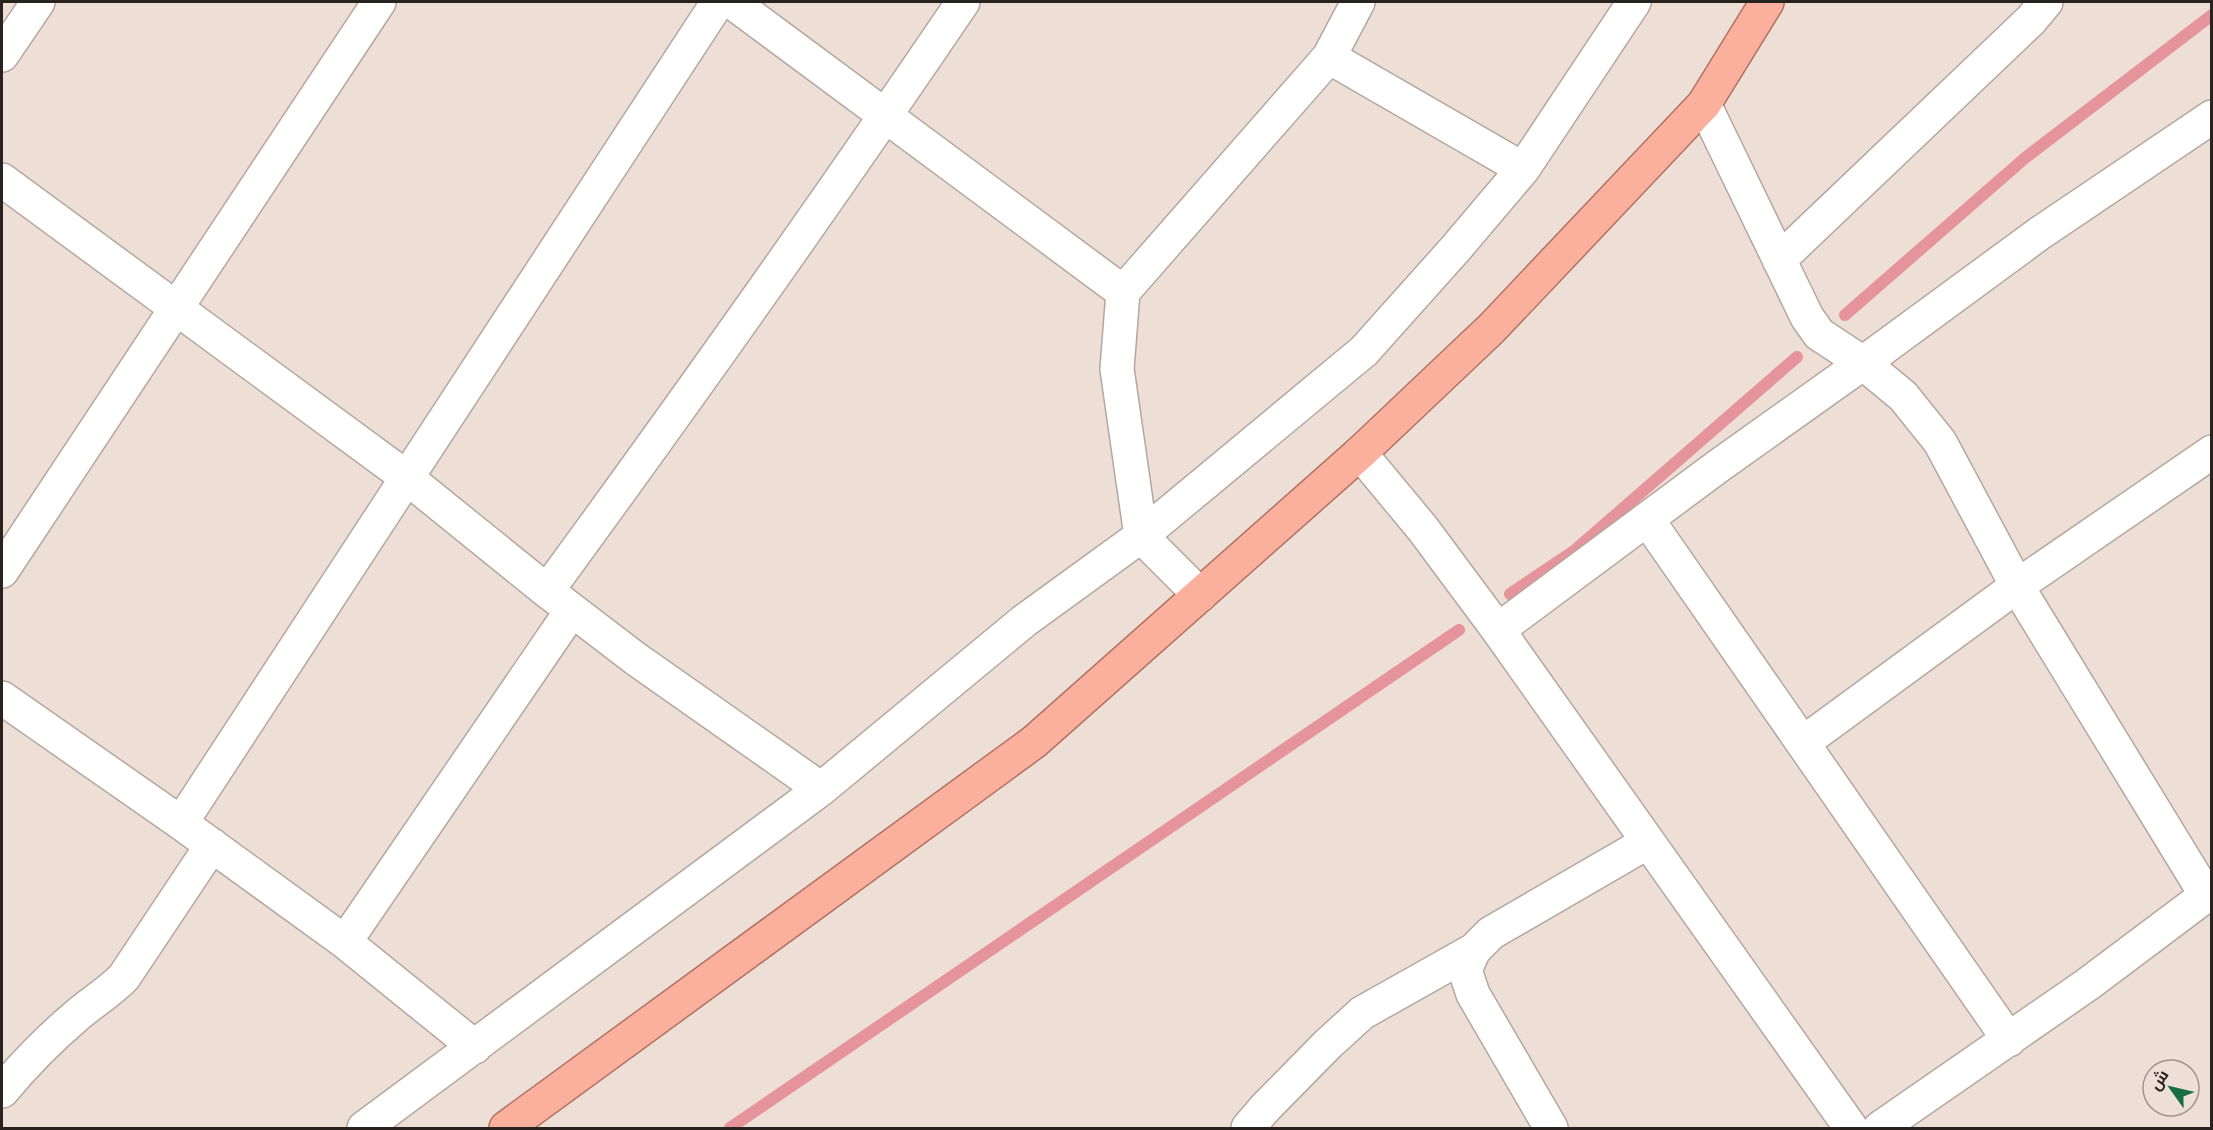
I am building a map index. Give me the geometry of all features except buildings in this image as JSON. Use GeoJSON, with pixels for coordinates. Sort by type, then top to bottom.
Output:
{"type":"FeatureCollection","features":[{"type":"Feature","properties":{"kind":"highway"},"geometry":{"type":"LineString","coordinates":[[506,1128],[1034,742],[1360,453],[1492,328],[1704,104],[1767,2]]}},
{"type":"Feature","properties":{"kind":"street"},"geometry":{"type":"LineString","coordinates":[[2,55],[38,2]]}},
{"type":"Feature","properties":{"kind":"street"},"geometry":{"type":"LineString","coordinates":[[2,571],[379,2]]}},
{"type":"Feature","properties":{"kind":"street"},"geometry":{"type":"LineString","coordinates":[[181,823],[718,2]]}},
{"type":"Feature","properties":{"kind":"street"},"geometry":{"type":"LineString","coordinates":[[732,2],[1123,292]]}},
{"type":"Feature","properties":{"kind":"street"},"geometry":{"type":"LineString","coordinates":[[547,591],[886,115],[963,2]]}},
{"type":"Feature","properties":{"kind":"street"},"geometry":{"type":"LineString","coordinates":[[1200,595],[1141,536],[1117,369],[1123,292],[1329,57],[1358,2]]}},
{"type":"Feature","properties":{"kind":"street"},"geometry":{"type":"LineString","coordinates":[[364,1128],[821,789],[1024,621],[1141,536],[1364,351],[1457,247],[1522,169],[1634,2]]}},
{"type":"Feature","properties":{"kind":"street"},"geometry":{"type":"LineString","coordinates":[[1779,260],[2031,20],[2046,2]]}},
{"type":"Feature","properties":{"kind":"street"},"geometry":{"type":"LineString","coordinates":[[1329,57],[1522,169]]}},
{"type":"Feature","properties":{"kind":"street"},"geometry":{"type":"LineString","coordinates":[[1704,104],[1807,317],[1819,334],[1863,363],[1903,396],[1940,442],[2017,586],[2209,893],[2088,984],[1880,1128]]}},
{"type":"Feature","properties":{"kind":"street"},"geometry":{"type":"LineString","coordinates":[[1498,630],[1717,467],[2040,233],[2211,117]]}},
{"type":"Feature","properties":{"kind":"street"},"geometry":{"type":"LineString","coordinates":[[2,180],[406,477],[547,591],[636,659],[821,789]]}},
{"type":"Feature","properties":{"kind":"street"},"geometry":{"type":"LineString","coordinates":[[1804,742],[2017,586],[2211,452]]}},
{"type":"Feature","properties":{"kind":"street"},"geometry":{"type":"LineString","coordinates":[[1360,453],[1423,529],[1498,630],[1851,1128]]}},
{"type":"Feature","properties":{"kind":"street"},"geometry":{"type":"LineString","coordinates":[[1647,519],[2009,1040]]}},
{"type":"Feature","properties":{"kind":"street"},"geometry":{"type":"LineString","coordinates":[[345,942],[572,610]]}},
{"type":"Feature","properties":{"kind":"street"},"geometry":{"type":"LineString","coordinates":[[2,698],[212,845],[345,942],[475,1047]]}},
{"type":"Feature","properties":{"kind":"street"},"geometry":{"type":"LineString","coordinates":[[1248,1128],[1304,1068],[1362,1013],[1474,950],[1491,933],[1648,842]]}},
{"type":"Feature","properties":{"kind":"street"},"geometry":{"type":"LineString","coordinates":[[2,1091],[57,1033],[89,1005],[110,992],[124,977],[212,845]]}},
{"type":"Feature","properties":{"kind":"street"},"geometry":{"type":"LineString","coordinates":[[1474,950],[1465,970],[1473,994],[1551,1128]]}},
{"type":"Feature","properties":{"kind":"waterway"},"geometry":{"type":"LineString","coordinates":[[1845,315],[2025,158],[2212,15]]}},
{"type":"Feature","properties":{"kind":"waterway"},"geometry":{"type":"LineString","coordinates":[[1510,594],[1574,551],[1797,357]]}},
{"type":"Feature","properties":{"kind":"waterway"},"geometry":{"type":"LineString","coordinates":[[730,1128],[1459,630]]}}]}
